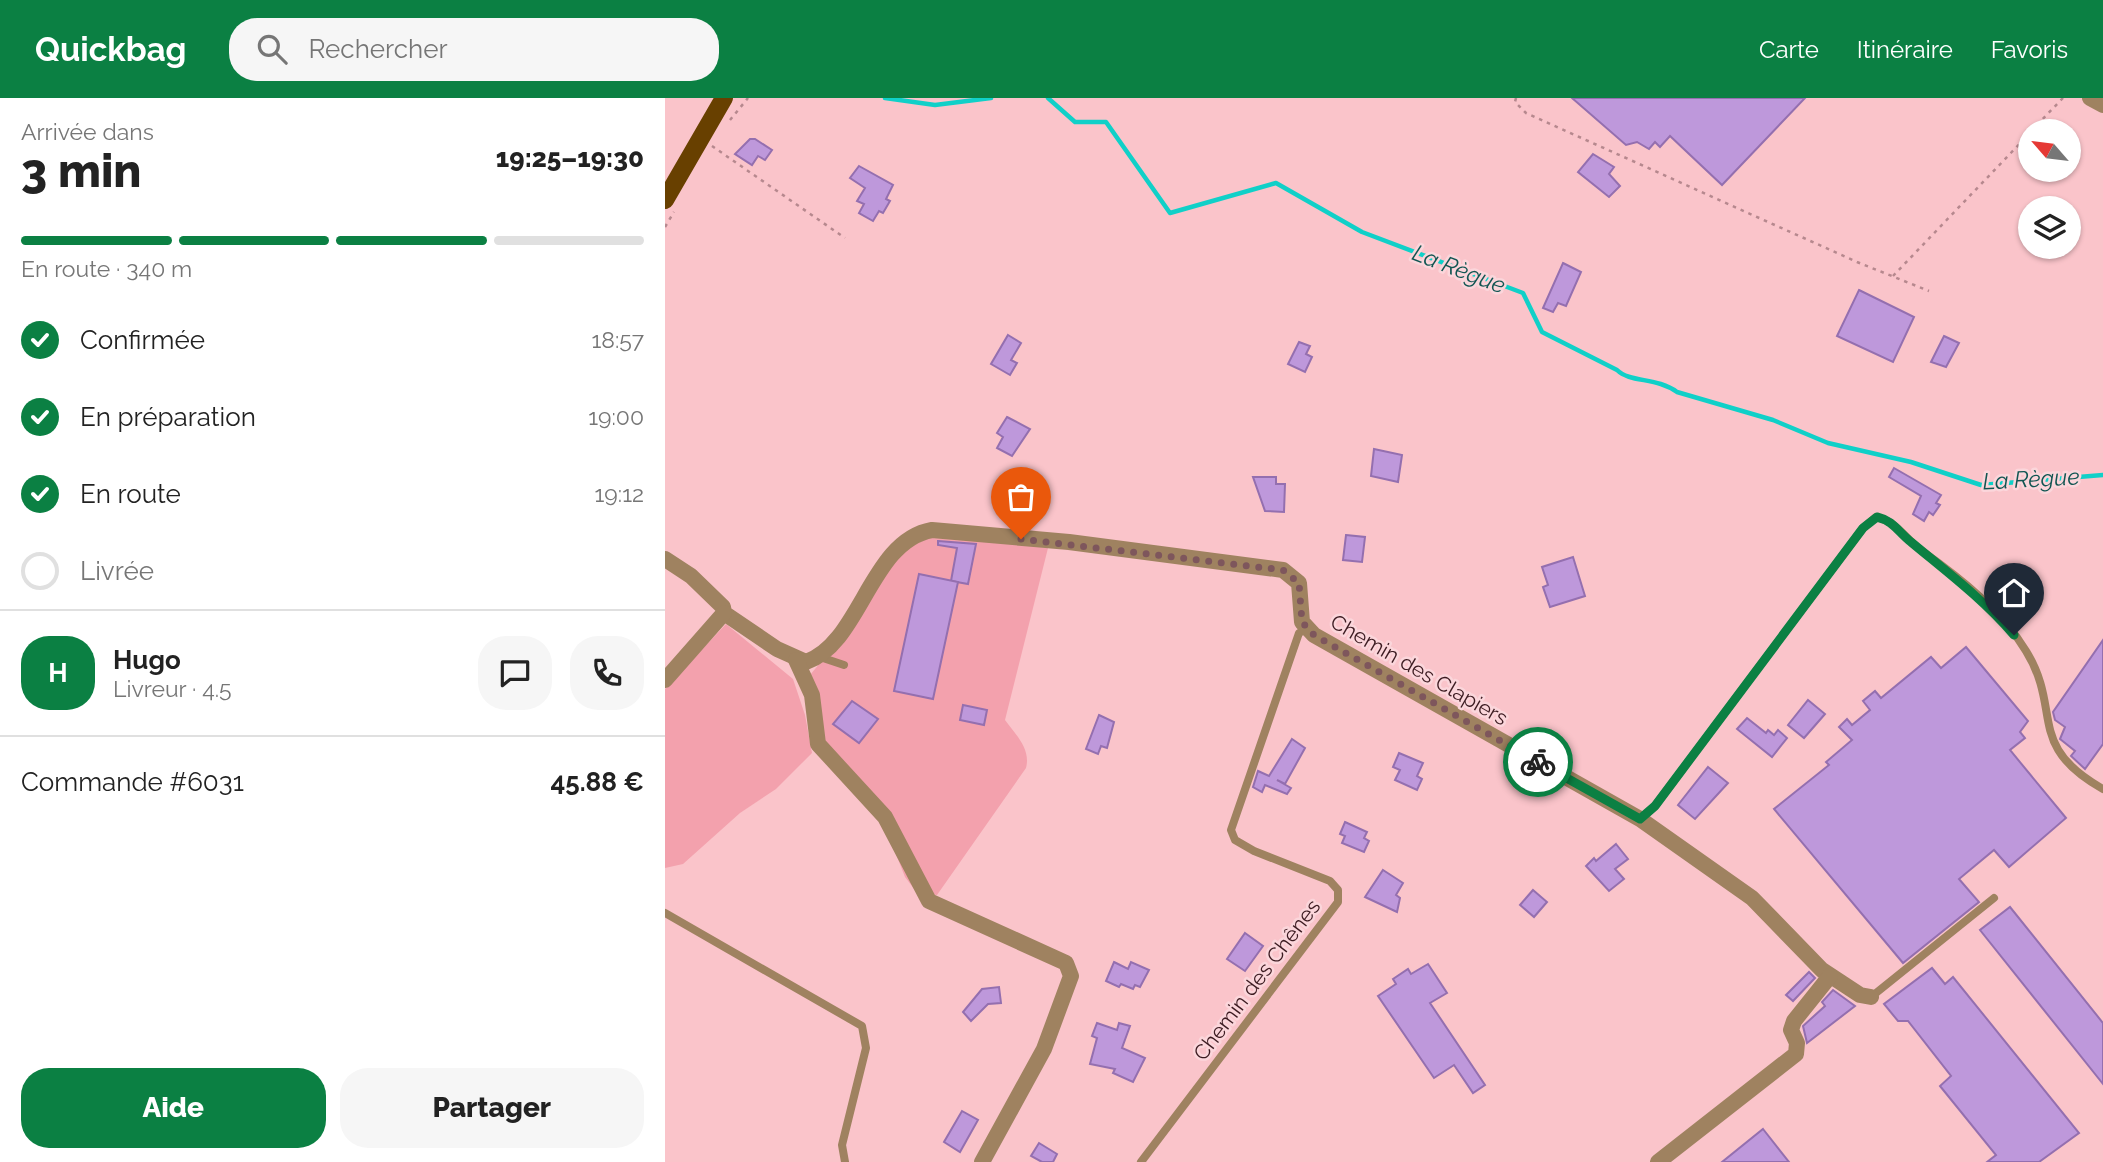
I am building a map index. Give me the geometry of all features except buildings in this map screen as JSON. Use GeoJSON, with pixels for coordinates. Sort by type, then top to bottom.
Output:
{"type":"FeatureCollection","features":[{"type":"Feature","properties":{"kind":"main road"},"geometry":{"type":"LineString","coordinates":[[665,200],[702,139],[717,100]]}},
{"type":"Feature","properties":{"kind":"street"},"geometry":{"type":"LineString","coordinates":[[2090,98],[2103,104]]}},
{"type":"Feature","properties":{"kind":"street","name":"Chemin des Clapiers"},"geometry":{"type":"LineString","coordinates":[[820,657],[904,540],[915,533],[932,530],[1069,542],[1283,570],[1299,583],[1302,622],[1307,629],[1640,819],[1752,898],[1830,976],[1860,995],[1871,997]]}},
{"type":"Feature","properties":{"kind":"street"},"geometry":{"type":"LineString","coordinates":[[665,559],[691,576],[723,607],[724,613],[796,660],[806,662],[820,657]]}},
{"type":"Feature","properties":{"kind":"street"},"geometry":{"type":"LineString","coordinates":[[665,680],[724,613]]}},
{"type":"Feature","properties":{"kind":"street"},"geometry":{"type":"LineString","coordinates":[[796,660],[812,695],[818,744],[885,817],[929,901],[1066,963],[1071,976],[1044,1049],[982,1162]]}},
{"type":"Feature","properties":{"kind":"street"},"geometry":{"type":"LineString","coordinates":[[1658,1162],[1795,1054],[1797,1043],[1791,1030],[1794,1021],[1830,976]]}},
{"type":"Feature","properties":{"kind":"lane"},"geometry":{"type":"LineString","coordinates":[[1640,819],[1655,806],[1863,528],[1877,517],[1889,520],[1912,543],[1945,567],[2014,635],[2027,652],[2039,679],[2059,755],[2084,778],[2103,789]]}},
{"type":"Feature","properties":{"kind":"lane","name":"Chemin des Chênes"},"geometry":{"type":"LineString","coordinates":[[1141,1162],[1338,902],[1338,890],[1330,881],[1254,851],[1235,840],[1231,830],[1299,634],[1307,629]]}},
{"type":"Feature","properties":{"kind":"lane"},"geometry":{"type":"LineString","coordinates":[[820,657],[844,665]]}},
{"type":"Feature","properties":{"kind":"lane"},"geometry":{"type":"LineString","coordinates":[[1871,997],[1994,898]]}},
{"type":"Feature","properties":{"kind":"lane"},"geometry":{"type":"LineString","coordinates":[[665,913],[862,1026],[866,1048],[842,1145],[845,1162]]}},
{"type":"Feature","properties":{"kind":"path"},"geometry":{"type":"LineString","coordinates":[[1515,98],[1515,102],[1526,113],[1929,291]]}},
{"type":"Feature","properties":{"kind":"path"},"geometry":{"type":"LineString","coordinates":[[2043,119],[2063,98]]}},
{"type":"Feature","properties":{"kind":"path"},"geometry":{"type":"LineString","coordinates":[[702,139],[845,238]]}},
{"type":"Feature","properties":{"kind":"path"},"geometry":{"type":"LineString","coordinates":[[1893,276],[2018,146]]}},
{"type":"Feature","properties":{"kind":"shaded area"},"geometry":{"type":"Polygon","coordinates":[[[939,533],[1048,548],[1005,720],[1024,748],[1026,768],[937,895],[918,894],[905,877],[881,816],[828,762],[810,675],[835,645],[899,552],[939,533]]]}},
{"type":"Feature","properties":{"kind":"shaded area"},"geometry":{"type":"Polygon","coordinates":[[[726,624],[793,679],[805,715],[812,753],[776,789],[740,813],[683,864],[665,868],[665,689],[726,624]]]}},
{"type":"Feature","properties":{"kind":"waterway","name":"La Règue"},"geometry":{"type":"LineString","coordinates":[[885,98],[935,105],[991,98]]}},
{"type":"Feature","properties":{"kind":"waterway","name":"La Règue"},"geometry":{"type":"LineString","coordinates":[[1048,98],[1075,122],[1106,122],[1170,213],[1276,183],[1362,232],[1523,293],[1542,332],[1629,377],[1661,384],[1677,392],[1773,420],[1828,443],[1911,462],[1981,485],[2103,475]]}},
{"type":"Feature","properties":{"kind":"way so far"},"geometry":{"type":"LineString","coordinates":[[1021,539],[1069,542],[1283,570],[1292,574],[1299,583],[1302,622],[1314,635],[1538,762]]}},
{"type":"Feature","properties":{"kind":"route"},"geometry":{"type":"LineString","coordinates":[[1538,762],[1640,819],[1655,806],[1863,528],[1877,517],[1889,520],[1912,543],[1945,567],[2000,618],[2014,635]]}}]}
